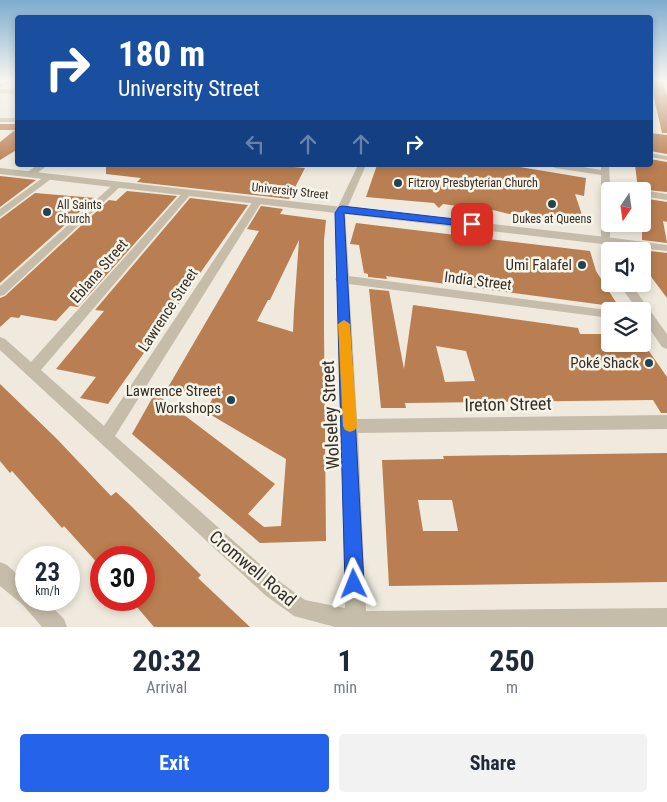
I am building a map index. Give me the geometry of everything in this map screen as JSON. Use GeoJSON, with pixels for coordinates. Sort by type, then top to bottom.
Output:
{"type":"FeatureCollection","features":[{"type":"Feature","properties":{"kind":"street"},"geometry":{"type":"LineString","coordinates":[[0,120],[15,120]]}},
{"type":"Feature","properties":{"kind":"street"},"geometry":{"type":"LineString","coordinates":[[653,156],[667,158]]}},
{"type":"Feature","properties":{"kind":"street"},"geometry":{"type":"LineString","coordinates":[[30,174],[41,167]]}},
{"type":"Feature","properties":{"kind":"street"},"geometry":{"type":"LineString","coordinates":[[342,208],[361,167]]}},
{"type":"Feature","properties":{"kind":"street"},"geometry":{"type":"LineString","coordinates":[[580,167],[605,169],[604,182]]}},
{"type":"Feature","properties":{"kind":"street","name":"University Street"},"geometry":{"type":"LineString","coordinates":[[0,171],[342,208],[667,248]]}},
{"type":"Feature","properties":{"kind":"street"},"geometry":{"type":"LineString","coordinates":[[0,214],[51,176]]}},
{"type":"Feature","properties":{"kind":"street"},"geometry":{"type":"LineString","coordinates":[[0,292],[119,184]]}},
{"type":"Feature","properties":{"kind":"street","name":"Eblana Street"},"geometry":{"type":"LineString","coordinates":[[32,371],[188,192]]}},
{"type":"Feature","properties":{"kind":"street"},"geometry":{"type":"LineString","coordinates":[[651,194],[667,197]]}},
{"type":"Feature","properties":{"kind":"street","name":"Lawrence Street"},"geometry":{"type":"LineString","coordinates":[[105,437],[258,200]]}},
{"type":"Feature","properties":{"kind":"street","name":"Wolseley Street"},"geometry":{"type":"LineString","coordinates":[[342,208],[340,213],[341,280],[350,426],[356,621]]}},
{"type":"Feature","properties":{"kind":"street"},"geometry":{"type":"LineString","coordinates":[[606,232],[606,240]]}},
{"type":"Feature","properties":{"kind":"street","name":"India Street"},"geometry":{"type":"LineString","coordinates":[[341,280],[601,313]]}},
{"type":"Feature","properties":{"kind":"street"},"geometry":{"type":"LineString","coordinates":[[651,324],[666,341]]}},
{"type":"Feature","properties":{"kind":"street","name":"Cromwell Road"},"geometry":{"type":"LineString","coordinates":[[0,342],[272,588],[301,608],[356,621],[667,619]]}},
{"type":"Feature","properties":{"kind":"street","name":"Ireton Street"},"geometry":{"type":"LineString","coordinates":[[350,426],[667,422]]}},
{"type":"Feature","properties":{"kind":"street"},"geometry":{"type":"LineString","coordinates":[[0,572],[15,586]]}},
{"type":"Feature","properties":{"kind":"street"},"geometry":{"type":"LineString","coordinates":[[41,611],[56,627]]}},
{"type":"Feature","properties":{"kind":"building"},"geometry":{"type":"Polygon","coordinates":[[[657,109],[667,109],[667,133],[662,133],[657,109]]]}},
{"type":"Feature","properties":{"kind":"building"},"geometry":{"type":"Polygon","coordinates":[[[0,124],[15,124],[15,130],[0,130],[0,124]]]}},
{"type":"Feature","properties":{"kind":"building"},"geometry":{"type":"Polygon","coordinates":[[[15,130],[15,151],[0,160],[0,142],[15,130]]]}},
{"type":"Feature","properties":{"kind":"building"},"geometry":{"type":"Polygon","coordinates":[[[653,133],[667,135],[667,154],[653,152],[653,133]]]}},
{"type":"Feature","properties":{"kind":"building"},"geometry":{"type":"Polygon","coordinates":[[[653,160],[667,162],[667,192],[651,190],[651,182],[637,182],[635,167],[653,167],[653,160]]]}},
{"type":"Feature","properties":{"kind":"building"},"geometry":{"type":"Polygon","coordinates":[[[106,167],[305,168],[289,199],[137,182],[141,178],[106,174],[106,167]]]}},
{"type":"Feature","properties":{"kind":"building"},"geometry":{"type":"Polygon","coordinates":[[[376,167],[520,167],[586,178],[584,196],[575,194],[582,215],[568,222],[541,219],[540,216],[528,215],[528,211],[509,214],[489,209],[485,212],[480,208],[466,206],[462,211],[457,206],[443,204],[439,208],[434,203],[366,197],[376,167]]]}},
{"type":"Feature","properties":{"kind":"building"},"geometry":{"type":"Polygon","coordinates":[[[0,176],[36,180],[0,207],[0,176]]]}},
{"type":"Feature","properties":{"kind":"building"},"geometry":{"type":"Polygon","coordinates":[[[127,191],[177,196],[78,307],[70,306],[56,321],[21,315],[19,318],[11,317],[0,327],[0,298],[5,296],[109,200],[116,201],[127,191]]]}},
{"type":"Feature","properties":{"kind":"building"},"geometry":{"type":"Polygon","coordinates":[[[35,193],[95,198],[0,283],[0,219],[35,193]]]}},
{"type":"Feature","properties":{"kind":"building"},"geometry":{"type":"Polygon","coordinates":[[[190,198],[248,205],[108,404],[80,398],[96,377],[56,369],[104,311],[95,310],[190,198]]]}},
{"type":"Feature","properties":{"kind":"building"},"geometry":{"type":"Polygon","coordinates":[[[651,199],[667,202],[667,222],[663,221],[667,243],[642,240],[642,232],[651,232],[651,199]]]}},
{"type":"Feature","properties":{"kind":"building"},"geometry":{"type":"Polygon","coordinates":[[[261,206],[283,209],[280,214],[326,220],[324,240],[324,331],[326,541],[260,543],[132,434],[155,393],[275,484],[248,514],[264,527],[281,526],[286,459],[206,412],[213,397],[167,389],[259,231],[247,229],[261,206]],[[299,240],[270,300],[268,300],[257,321],[293,332],[299,240]]]}},
{"type":"Feature","properties":{"kind":"building"},"geometry":{"type":"Polygon","coordinates":[[[356,223],[590,251],[596,271],[601,279],[601,292],[609,292],[616,302],[601,302],[601,305],[386,276],[387,279],[368,277],[368,274],[364,273],[359,245],[350,244],[356,223]]]}},
{"type":"Feature","properties":{"kind":"building"},"geometry":{"type":"Polygon","coordinates":[[[651,251],[667,253],[667,298],[652,278],[651,251]]]}},
{"type":"Feature","properties":{"kind":"building"},"geometry":{"type":"Polygon","coordinates":[[[369,289],[389,291],[404,369],[413,305],[578,328],[580,334],[601,334],[601,352],[650,352],[667,377],[667,413],[661,413],[653,400],[405,403],[406,408],[381,408],[369,289]],[[436,346],[445,382],[475,381],[466,351],[436,346]]]}},
{"type":"Feature","properties":{"kind":"building"},"geometry":{"type":"Polygon","coordinates":[[[0,384],[56,438],[111,496],[116,492],[129,504],[201,575],[198,578],[250,627],[154,627],[140,611],[155,611],[155,546],[90,546],[90,555],[64,526],[62,528],[12,471],[10,473],[0,461],[0,384]]]}},
{"type":"Feature","properties":{"kind":"building"},"geometry":{"type":"Polygon","coordinates":[[[667,453],[667,582],[389,586],[382,460],[444,459],[443,456],[667,453]],[[418,500],[423,531],[458,531],[452,500],[418,500]]]}},
{"type":"Feature","properties":{"kind":"slow traffic"},"geometry":{"type":"LineString","coordinates":[[344,324],[350,426]]}},
{"type":"Feature","properties":{"kind":"place","name":"Fitzroy Presbyterian Church"},"geometry":{"type":"Point","coordinates":[398,183]}},
{"type":"Feature","properties":{"kind":"place","name":"Dukes at Queens"},"geometry":{"type":"Point","coordinates":[552,204]}},
{"type":"Feature","properties":{"kind":"place","name":"All Saints Church"},"geometry":{"type":"Point","coordinates":[47,212]}},
{"type":"Feature","properties":{"kind":"place","name":"Umi Falafel"},"geometry":{"type":"Point","coordinates":[582,265]}},
{"type":"Feature","properties":{"kind":"place","name":"Poké Shack"},"geometry":{"type":"Point","coordinates":[649,363]}},
{"type":"Feature","properties":{"kind":"place","name":"Lawrence Street Workshops"},"geometry":{"type":"Point","coordinates":[231,400]}},
{"type":"Feature","properties":{"kind":"route"},"geometry":{"type":"LineString","coordinates":[[354,584],[350,426],[341,280],[340,213],[342,208],[472,224]]}}]}
